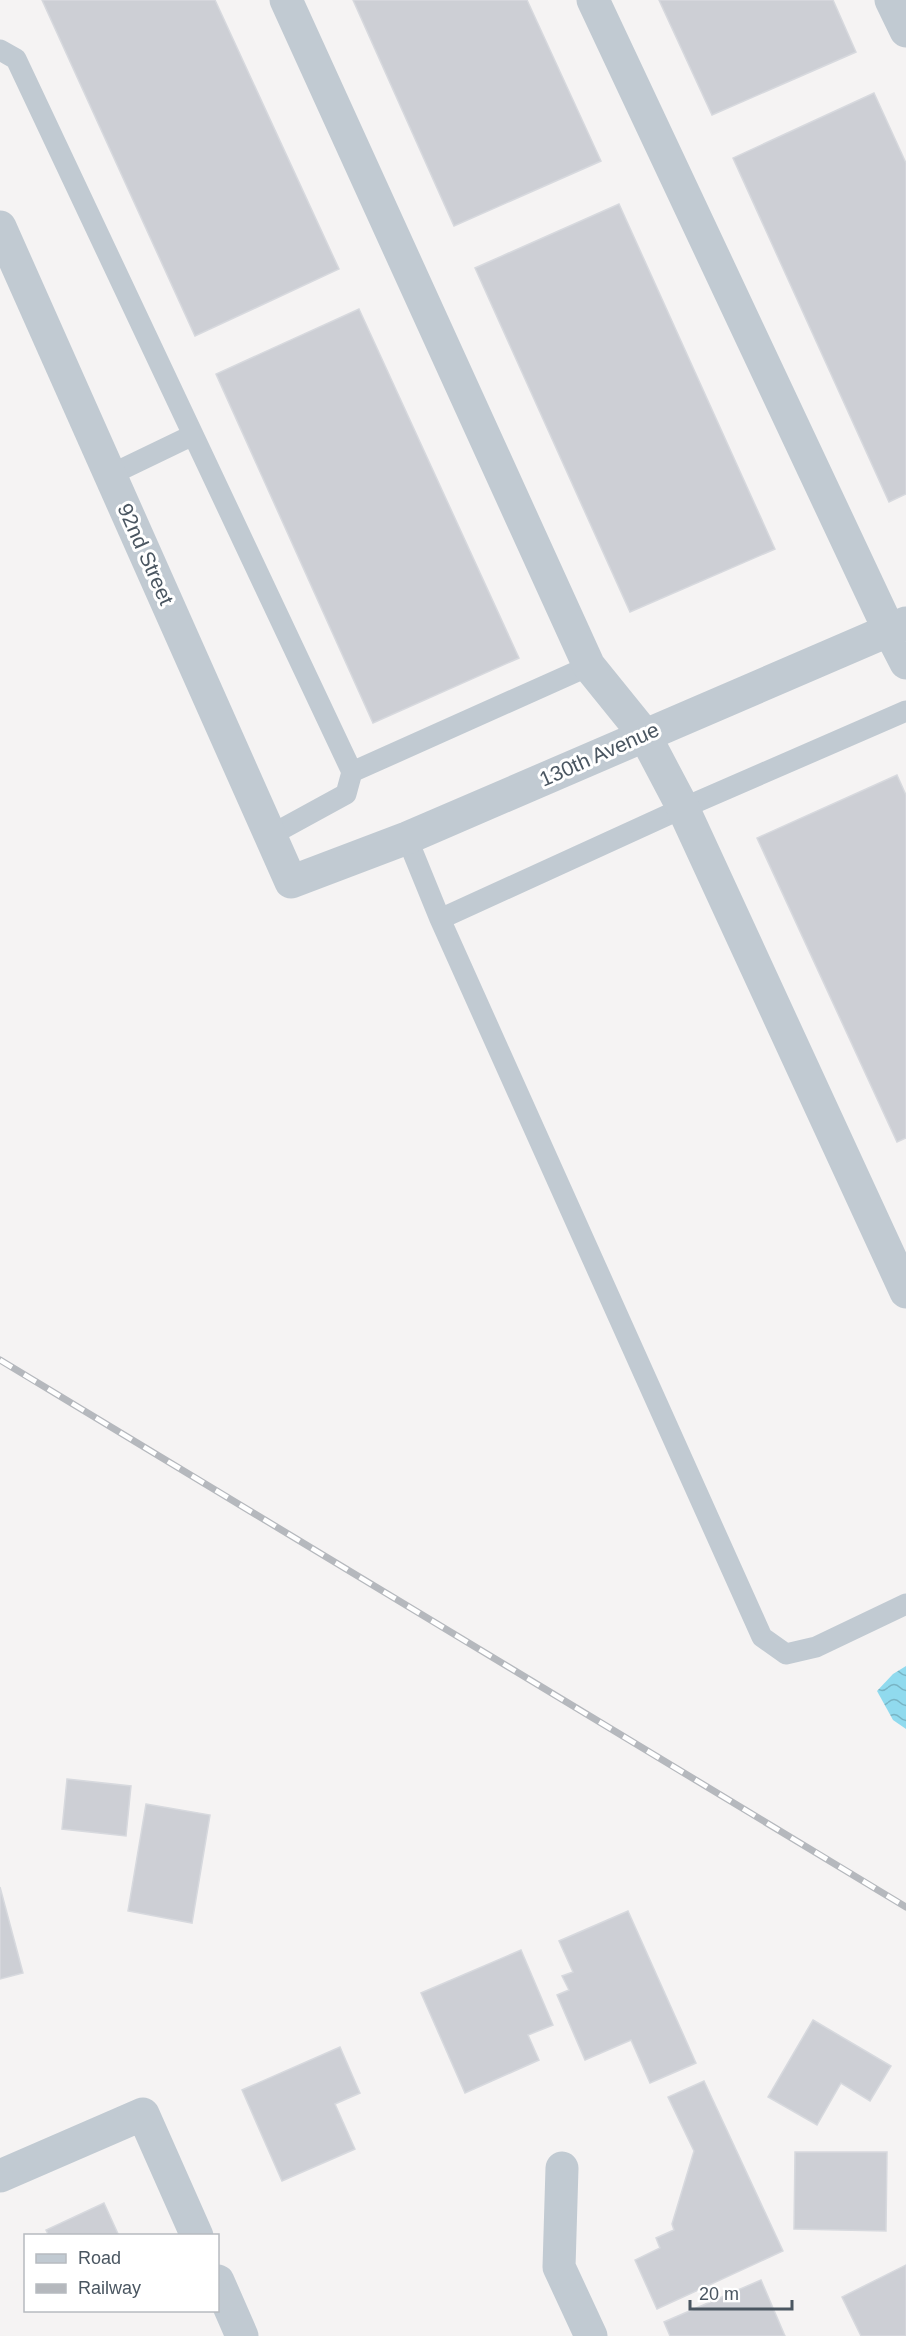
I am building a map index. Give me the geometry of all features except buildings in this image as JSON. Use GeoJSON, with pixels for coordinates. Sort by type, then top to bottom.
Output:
{"type":"FeatureCollection","features":[{"type":"Feature","properties":{"kind":"street"},"geometry":{"type":"LineString","coordinates":[[286,0],[589,666],[644,734],[683,808],[906,1292]]}},
{"type":"Feature","properties":{"kind":"street"},"geometry":{"type":"LineString","coordinates":[[593,0],[897,627],[906,663]]}},
{"type":"Feature","properties":{"kind":"street"},"geometry":{"type":"LineString","coordinates":[[891,0],[906,31]]}},
{"type":"Feature","properties":{"kind":"street","name":"92nd Street"},"geometry":{"type":"LineString","coordinates":[[0,227],[291,882]]}},
{"type":"Feature","properties":{"kind":"street","name":"130th Avenue"},"geometry":{"type":"LineString","coordinates":[[291,882],[407,838],[897,627]]}},
{"type":"Feature","properties":{"kind":"street"},"geometry":{"type":"LineString","coordinates":[[0,2176],[143,2114],[197,2234]]}},
{"type":"Feature","properties":{"kind":"street"},"geometry":{"type":"LineString","coordinates":[[562,2168],[559,2266],[591,2336]]}},
{"type":"Feature","properties":{"kind":"street"},"geometry":{"type":"LineString","coordinates":[[219,2283],[242,2336]]}},
{"type":"Feature","properties":{"kind":"lane"},"geometry":{"type":"LineString","coordinates":[[0,50],[16,59],[352,772],[345,794],[271,835]]}},
{"type":"Feature","properties":{"kind":"lane"},"geometry":{"type":"LineString","coordinates":[[110,475],[193,435]]}},
{"type":"Feature","properties":{"kind":"lane"},"geometry":{"type":"LineString","coordinates":[[352,772],[589,666]]}},
{"type":"Feature","properties":{"kind":"lane"},"geometry":{"type":"LineString","coordinates":[[440,919],[683,808],[906,711]]}},
{"type":"Feature","properties":{"kind":"lane"},"geometry":{"type":"LineString","coordinates":[[407,838],[440,919],[762,1637],[786,1654],[816,1647],[906,1604]]}},
{"type":"Feature","properties":{"kind":"water"},"geometry":{"type":"Polygon","coordinates":[[[906,1666],[906,1729],[893,1720],[877,1691],[893,1674],[906,1666]]]}},
{"type":"Feature","properties":{"kind":"railway"},"geometry":{"type":"LineString","coordinates":[[0,1360],[906,1907]]}}]}
